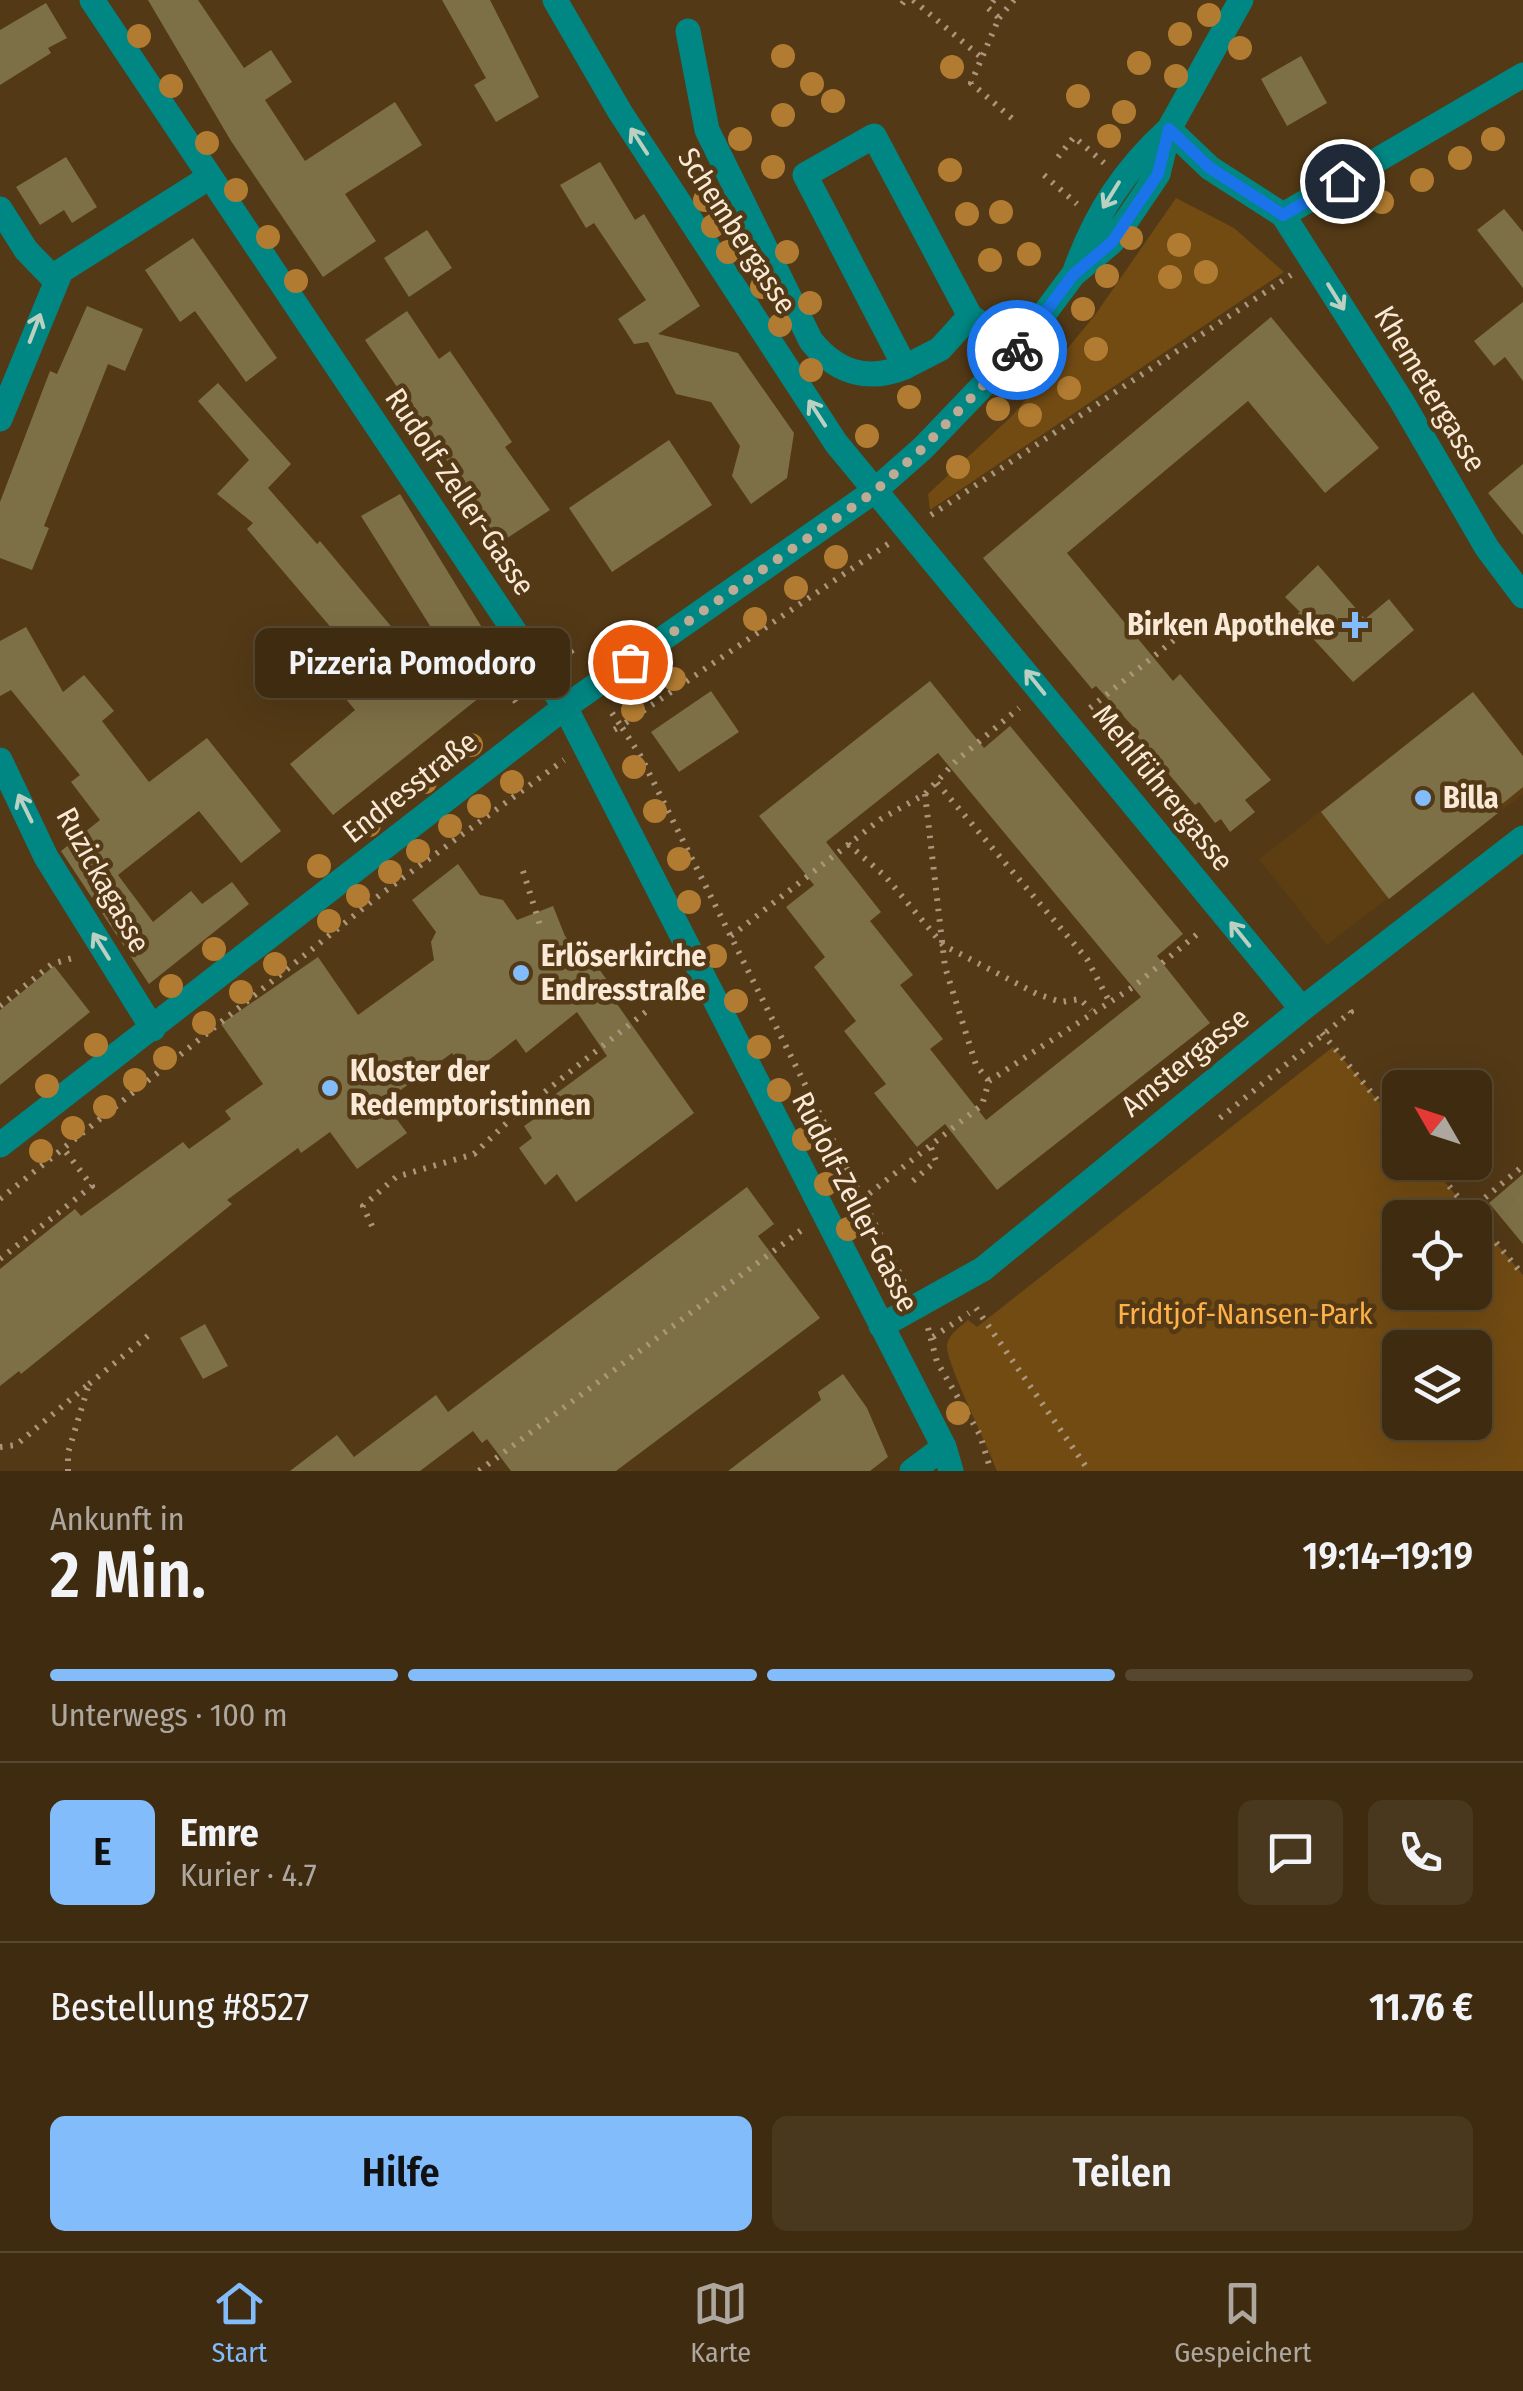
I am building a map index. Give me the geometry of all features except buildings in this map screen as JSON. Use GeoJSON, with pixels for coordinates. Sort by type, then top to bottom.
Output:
{"type":"FeatureCollection","features":[{"type":"Feature","properties":{"kind":"street","name":"Rudolf-Zeller-Gasse"},"geometry":{"type":"LineString","coordinates":[[92,0],[565,707],[947,1459]]}},
{"type":"Feature","properties":{"kind":"street","name":"Schembergasse"},"geometry":{"type":"LineString","coordinates":[[555,0],[620,112],[836,443],[874,492]]}},
{"type":"Feature","properties":{"kind":"street","name":"Endresstraße"},"geometry":{"type":"LineString","coordinates":[[0,1144],[565,707],[874,492],[923,448],[1017,350],[1073,275],[1112,190],[1136,158],[1169,129],[1241,0]]}},
{"type":"Feature","properties":{"kind":"street"},"geometry":{"type":"LineString","coordinates":[[688,31],[707,130],[811,341],[832,364],[862,376],[884,376],[940,349],[970,316]]}},
{"type":"Feature","properties":{"kind":"street"},"geometry":{"type":"LineString","coordinates":[[1169,129],[1210,168],[1283,215],[1523,75]]}},
{"type":"Feature","properties":{"kind":"street"},"geometry":{"type":"LineString","coordinates":[[905,367],[805,175],[874,136],[970,316],[1017,350]]}},
{"type":"Feature","properties":{"kind":"street"},"geometry":{"type":"LineString","coordinates":[[0,418],[54,279],[70,264],[208,178]]}},
{"type":"Feature","properties":{"kind":"street"},"geometry":{"type":"LineString","coordinates":[[0,210],[26,250],[54,279]]}},
{"type":"Feature","properties":{"kind":"street","name":"Khemetergasse"},"geometry":{"type":"LineString","coordinates":[[1283,215],[1401,400],[1486,548],[1523,596]]}},
{"type":"Feature","properties":{"kind":"street","name":"Mehlführergasse"},"geometry":{"type":"LineString","coordinates":[[874,492],[1042,690],[1302,1009]]}},
{"type":"Feature","properties":{"kind":"street","name":"Ruzickagasse"},"geometry":{"type":"LineString","coordinates":[[0,760],[46,857],[153,1029]]}},
{"type":"Feature","properties":{"kind":"street","name":"Amstergasse"},"geometry":{"type":"LineString","coordinates":[[882,1326],[983,1268],[1302,1009],[1523,838]]}},
{"type":"Feature","properties":{"kind":"street"},"geometry":{"type":"LineString","coordinates":[[912,1471],[947,1459]]}},
{"type":"Feature","properties":{"kind":"path"},"geometry":{"type":"LineString","coordinates":[[994,0],[988,8],[999,18]]}},
{"type":"Feature","properties":{"kind":"path"},"geometry":{"type":"LineString","coordinates":[[1014,0],[999,18],[971,83],[1015,121]]}},
{"type":"Feature","properties":{"kind":"path"},"geometry":{"type":"LineString","coordinates":[[907,1],[982,58]]}},
{"type":"Feature","properties":{"kind":"path"},"geometry":{"type":"LineString","coordinates":[[1058,157],[1074,137],[1104,163]]}},
{"type":"Feature","properties":{"kind":"path"},"geometry":{"type":"LineString","coordinates":[[1044,175],[1079,206]]}},
{"type":"Feature","properties":{"kind":"path"},"geometry":{"type":"LineString","coordinates":[[612,731],[1313,261]]}},
{"type":"Feature","properties":{"kind":"path"},"geometry":{"type":"LineString","coordinates":[[1070,724],[1174,640]]}},
{"type":"Feature","properties":{"kind":"path"},"geometry":{"type":"LineString","coordinates":[[730,936],[848,844],[925,794],[956,761],[1042,690]]}},
{"type":"Feature","properties":{"kind":"path"},"geometry":{"type":"LineString","coordinates":[[612,712],[640,755],[933,1338],[936,1362],[980,1435],[991,1471]]}},
{"type":"Feature","properties":{"kind":"path"},"geometry":{"type":"LineString","coordinates":[[0,1199],[382,894],[574,754]]}},
{"type":"Feature","properties":{"kind":"path"},"geometry":{"type":"LineString","coordinates":[[937,783],[1087,958],[1108,999]]}},
{"type":"Feature","properties":{"kind":"path"},"geometry":{"type":"LineString","coordinates":[[925,794],[945,967],[976,1066],[989,1081]]}},
{"type":"Feature","properties":{"kind":"path"},"geometry":{"type":"LineString","coordinates":[[848,844],[885,876],[943,945],[1037,994],[1062,1002],[1080,999],[1091,1010]]}},
{"type":"Feature","properties":{"kind":"path"},"geometry":{"type":"LineString","coordinates":[[522,870],[540,925]]}},
{"type":"Feature","properties":{"kind":"path"},"geometry":{"type":"LineString","coordinates":[[861,1200],[982,1105],[989,1081],[1091,1010],[1132,987],[1223,913]]}},
{"type":"Feature","properties":{"kind":"path"},"geometry":{"type":"LineString","coordinates":[[0,1006],[52,964],[107,956]]}},
{"type":"Feature","properties":{"kind":"path"},"geometry":{"type":"LineString","coordinates":[[1302,1009],[1382,1105]]}},
{"type":"Feature","properties":{"kind":"path"},"geometry":{"type":"LineString","coordinates":[[372,1226],[363,1206],[396,1177],[474,1154],[514,1116],[648,1010]]}},
{"type":"Feature","properties":{"kind":"path"},"geometry":{"type":"LineString","coordinates":[[913,1182],[936,1161],[930,1145]]}},
{"type":"Feature","properties":{"kind":"path"},"geometry":{"type":"LineString","coordinates":[[0,1260],[92,1186],[63,1148]]}},
{"type":"Feature","properties":{"kind":"path"},"geometry":{"type":"LineString","coordinates":[[1483,1200],[1523,1166]]}},
{"type":"Feature","properties":{"kind":"path"},"geometry":{"type":"LineString","coordinates":[[1444,1180],[1461,1200]]}},
{"type":"Feature","properties":{"kind":"path"},"geometry":{"type":"LineString","coordinates":[[479,1471],[824,1213]]}},
{"type":"Feature","properties":{"kind":"path"},"geometry":{"type":"LineString","coordinates":[[1492,1238],[1523,1275]]}},
{"type":"Feature","properties":{"kind":"path"},"geometry":{"type":"LineString","coordinates":[[976,1308],[1089,1471]]}},
{"type":"Feature","properties":{"kind":"path"},"geometry":{"type":"LineString","coordinates":[[0,1447],[16,1445],[149,1335]]}},
{"type":"Feature","properties":{"kind":"path"},"geometry":{"type":"LineString","coordinates":[[68,1471],[68,1453],[88,1384]]}},
{"type":"Feature","properties":{"kind":"shaded area","name":"Billa"},"geometry":{"type":"Polygon","coordinates":[[[1473,692],[1523,756],[1523,794],[1327,945],[1259,859],[1473,692]]]}},
{"type":"Feature","properties":{"kind":"green space"},"geometry":{"type":"Polygon","coordinates":[[[1176,198],[1234,228],[1284,272],[930,510],[928,494],[1012,416],[1095,315],[1176,198]]]}},
{"type":"Feature","properties":{"kind":"green space","name":"Fridtjof-Nansen-Park"},"geometry":{"type":"Polygon","coordinates":[[[1333,1047],[1382,1106],[1382,1180],[1443,1180],[1460,1200],[1382,1200],[1382,1310],[1492,1310],[1492,1238],[1523,1275],[1523,1471],[997,1471],[948,1353],[948,1340],[968,1320],[977,1327],[1333,1047]]]}},
{"type":"Feature","properties":{"kind":"way so far"},"geometry":{"type":"LineString","coordinates":[[630,662],[874,492],[923,448],[1017,350]]}},
{"type":"Feature","properties":{"kind":"place","name":"Birken Apotheke"},"geometry":{"type":"Point","coordinates":[1355,625]}},
{"type":"Feature","properties":{"kind":"place","name":"Pizzeria Pomodoro"},"geometry":{"type":"Point","coordinates":[630,662]}},
{"type":"Feature","properties":{"kind":"place","name":"Billa"},"geometry":{"type":"Point","coordinates":[1423,798]}},
{"type":"Feature","properties":{"kind":"place","name":"Erlöserkirche Endresstraße"},"geometry":{"type":"Point","coordinates":[521,973]}},
{"type":"Feature","properties":{"kind":"place","name":"Kloster der Redemptoristinnen"},"geometry":{"type":"Point","coordinates":[330,1088]}},
{"type":"Feature","properties":{"kind":"route"},"geometry":{"type":"LineString","coordinates":[[1017,350],[1073,275],[1112,242],[1158,174],[1169,129],[1210,168],[1283,215],[1342,181]]}}]}
